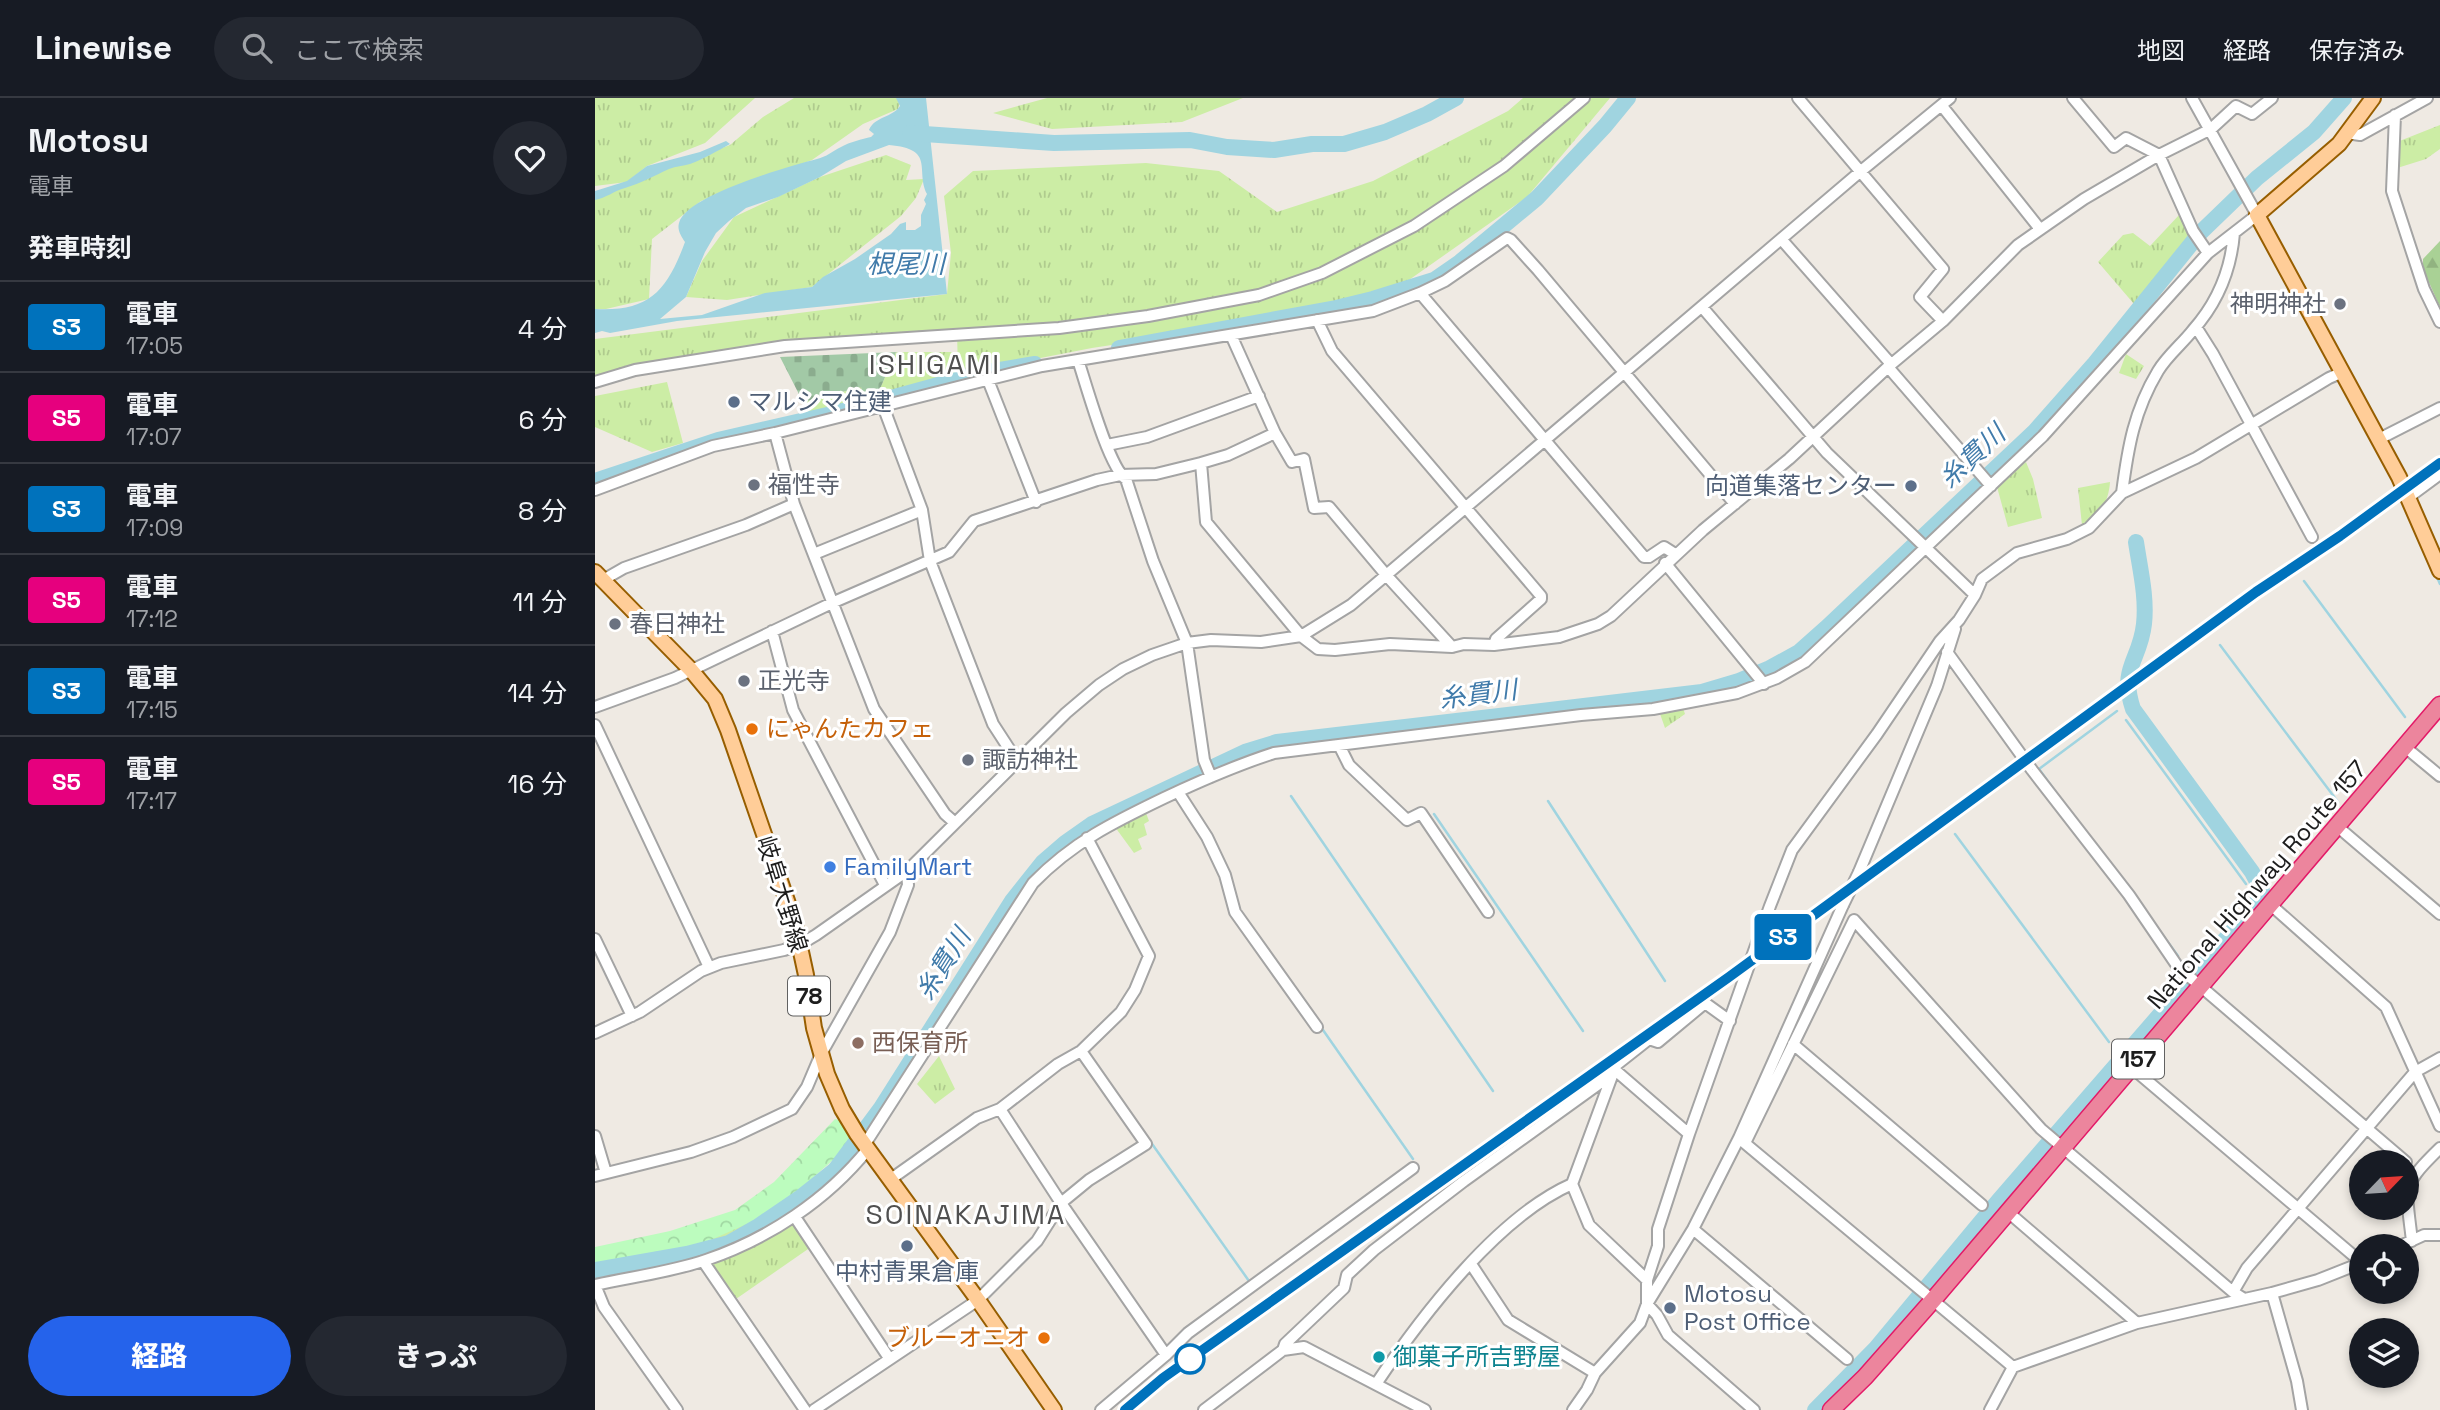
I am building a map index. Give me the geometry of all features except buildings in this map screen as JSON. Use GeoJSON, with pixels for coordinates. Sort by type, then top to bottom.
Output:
{"type":"FeatureCollection","features":[{"type":"Feature","properties":{"kind":"highway","name":"National Highway Route 157"},"geometry":{"type":"LineString","coordinates":[[1831,1410],[1865,1377],[1933,1300],[2198,984],[2271,905],[2440,705]]}},
{"type":"Feature","properties":{"kind":"main road"},"geometry":{"type":"LineString","coordinates":[[2373,98],[2339,144],[2257,215],[2409,497],[2440,571]]}},
{"type":"Feature","properties":{"kind":"main road","name":"岐阜大野線"},"geometry":{"type":"LineString","coordinates":[[599,576],[691,670],[715,699],[729,730],[795,924],[814,1028],[827,1074],[842,1109],[1054,1410]]}},
{"type":"Feature","properties":{"kind":"street"},"geometry":{"type":"LineString","coordinates":[[595,382],[635,370],[785,346],[1059,328],[1148,316],[1259,295],[1322,273],[1413,226],[1504,166],[1584,98]]}},
{"type":"Feature","properties":{"kind":"street"},"geometry":{"type":"LineString","coordinates":[[2073,98],[2114,147],[2126,138],[2159,155],[2193,231],[2204,249]]}},
{"type":"Feature","properties":{"kind":"street"},"geometry":{"type":"LineString","coordinates":[[677,1410],[604,1307],[595,1285],[703,1262],[744,1246],[795,1217],[851,1171],[1033,883],[1087,838],[1106,826],[1178,792],[1209,771],[1275,753],[1653,709],[1737,693],[1759,677],[1784,675],[1804,662],[1921,542],[1986,481],[2063,415],[2204,249],[2234,233],[2257,215],[2192,98]]}},
{"type":"Feature","properties":{"kind":"street"},"geometry":{"type":"LineString","coordinates":[[1201,463],[1206,522],[1301,636],[1318,649],[1335,650],[1389,644],[1452,647],[1464,644],[1494,645],[1559,637],[1598,624],[1611,616],[1675,554],[1813,438],[1889,366],[1943,321],[2018,245],[2084,199],[2159,155],[2211,129],[2238,102],[2252,114],[2272,98]]}},
{"type":"Feature","properties":{"kind":"street"},"geometry":{"type":"LineString","coordinates":[[2347,133],[2360,135],[2427,98]]}},
{"type":"Feature","properties":{"kind":"street"},"geometry":{"type":"LineString","coordinates":[[1800,99],[1943,269],[1920,297],[1943,321]]}},
{"type":"Feature","properties":{"kind":"street"},"geometry":{"type":"LineString","coordinates":[[595,1033],[632,1016],[709,967],[799,945],[907,871],[954,822],[1098,685],[1152,655],[1187,643],[1210,640],[1261,642],[1301,636],[1351,606],[1861,171],[1946,102],[2039,229]]}},
{"type":"Feature","properties":{"kind":"street"},"geometry":{"type":"LineString","coordinates":[[2395,115],[2392,191],[2424,289],[2440,322]]}},
{"type":"Feature","properties":{"kind":"street"},"geometry":{"type":"LineString","coordinates":[[2122,494],[2135,417],[2160,367],[2196,327],[2223,287],[2232,256],[2234,233]]}},
{"type":"Feature","properties":{"kind":"street"},"geometry":{"type":"LineString","coordinates":[[595,490],[713,446],[1042,366],[1373,311],[1445,281],[1507,238],[1735,504]]}},
{"type":"Feature","properties":{"kind":"street"},"geometry":{"type":"LineString","coordinates":[[1782,240],[1986,481]]}},
{"type":"Feature","properties":{"kind":"street"},"geometry":{"type":"LineString","coordinates":[[1420,293],[1644,557],[1650,557],[1664,547],[1675,554]]}},
{"type":"Feature","properties":{"kind":"street"},"geometry":{"type":"LineString","coordinates":[[1702,307],[1813,438],[1975,594]]}},
{"type":"Feature","properties":{"kind":"street"},"geometry":{"type":"LineString","coordinates":[[1317,320],[1332,351],[1541,596],[1541,599],[1496,639],[1494,645]]}},
{"type":"Feature","properties":{"kind":"street"},"geometry":{"type":"LineString","coordinates":[[2196,327],[2252,424],[2312,537]]}},
{"type":"Feature","properties":{"kind":"street"},"geometry":{"type":"LineString","coordinates":[[1231,335],[1275,433],[1293,462],[1304,459],[1314,508],[1329,507],[1452,647]]}},
{"type":"Feature","properties":{"kind":"street"},"geometry":{"type":"LineString","coordinates":[[1078,360],[1107,445],[1120,475],[1126,479],[1153,561],[1187,643],[1209,771]]}},
{"type":"Feature","properties":{"kind":"street"},"geometry":{"type":"LineString","coordinates":[[1753,1410],[1668,1335],[1657,1315],[1647,1304],[1647,1280],[1658,1246],[1658,1229],[1689,1134],[1792,850],[1877,734],[1940,641],[1959,620],[1982,579],[2017,553],[2067,540],[2089,528],[2122,494],[2170,472],[2343,372]]}},
{"type":"Feature","properties":{"kind":"street"},"geometry":{"type":"LineString","coordinates":[[988,380],[1036,502]]}},
{"type":"Feature","properties":{"kind":"street"},"geometry":{"type":"LineString","coordinates":[[1107,445],[1147,437],[1259,396]]}},
{"type":"Feature","properties":{"kind":"street"},"geometry":{"type":"LineString","coordinates":[[883,406],[922,510],[930,561],[993,723],[1017,761]]}},
{"type":"Feature","properties":{"kind":"street"},"geometry":{"type":"LineString","coordinates":[[2379,439],[2440,408]]}},
{"type":"Feature","properties":{"kind":"street"},"geometry":{"type":"LineString","coordinates":[[775,433],[793,504],[834,602],[874,709],[945,814],[954,822]]}},
{"type":"Feature","properties":{"kind":"street"},"geometry":{"type":"LineString","coordinates":[[595,707],[691,670],[834,602],[949,552],[974,522],[1097,480],[1120,475],[1156,474],[1201,463],[1228,455],[1275,433]]}},
{"type":"Feature","properties":{"kind":"street"},"geometry":{"type":"LineString","coordinates":[[2409,497],[2440,474]]}},
{"type":"Feature","properties":{"kind":"street"},"geometry":{"type":"LineString","coordinates":[[599,576],[746,525],[793,504]]}},
{"type":"Feature","properties":{"kind":"street"},"geometry":{"type":"LineString","coordinates":[[814,554],[922,510]]}},
{"type":"Feature","properties":{"kind":"street"},"geometry":{"type":"LineString","coordinates":[[1665,564],[1759,677]]}},
{"type":"Feature","properties":{"kind":"street"},"geometry":{"type":"LineString","coordinates":[[1742,1140],[1927,710],[1959,620]]}},
{"type":"Feature","properties":{"kind":"street"},"geometry":{"type":"LineString","coordinates":[[772,631],[793,710],[885,885]]}},
{"type":"Feature","properties":{"kind":"street"},"geometry":{"type":"LineString","coordinates":[[1947,652],[2183,971],[2392,1150]]}},
{"type":"Feature","properties":{"kind":"street"},"geometry":{"type":"LineString","coordinates":[[595,725],[709,967]]}},
{"type":"Feature","properties":{"kind":"street"},"geometry":{"type":"LineString","coordinates":[[1339,745],[1349,765],[1407,820],[1421,813],[1488,912]]}},
{"type":"Feature","properties":{"kind":"street"},"geometry":{"type":"LineString","coordinates":[[2405,747],[2440,776]]}},
{"type":"Feature","properties":{"kind":"street"},"geometry":{"type":"LineString","coordinates":[[1178,792],[1207,837],[1225,876],[1235,912],[1317,1027]]}},
{"type":"Feature","properties":{"kind":"street"},"geometry":{"type":"LineString","coordinates":[[2338,827],[2440,914]]}},
{"type":"Feature","properties":{"kind":"street"},"geometry":{"type":"LineString","coordinates":[[891,1179],[977,1118],[1000,1109],[1058,1064],[1081,1051],[1121,1012],[1135,990],[1149,956],[1087,838]]}},
{"type":"Feature","properties":{"kind":"street"},"geometry":{"type":"LineString","coordinates":[[595,1136],[601,1175],[691,1152],[733,1137],[792,1110],[890,932],[908,885],[907,871]]}},
{"type":"Feature","properties":{"kind":"street"},"geometry":{"type":"LineString","coordinates":[[2271,905],[2386,1007],[2440,1126]]}},
{"type":"Feature","properties":{"kind":"street"},"geometry":{"type":"LineString","coordinates":[[1573,1410],[1595,1373],[1640,1323],[1647,1304],[1693,1229],[1793,1044],[1854,920],[2041,1129],[2233,1292],[2244,1298]]}},
{"type":"Feature","properties":{"kind":"street"},"geometry":{"type":"LineString","coordinates":[[595,939],[632,1016]]}},
{"type":"Feature","properties":{"kind":"street"},"geometry":{"type":"LineString","coordinates":[[1647,1280],[1590,1225],[1572,1184],[1616,1065],[1649,1039],[1658,1042],[1705,1003],[1730,1021]]}},
{"type":"Feature","properties":{"kind":"street"},"geometry":{"type":"LineString","coordinates":[[1793,1044],[1982,1205]]}},
{"type":"Feature","properties":{"kind":"street"},"geometry":{"type":"LineString","coordinates":[[814,1410],[978,1300],[1037,1241],[1061,1203],[1089,1180],[1146,1143],[1081,1051]]}},
{"type":"Feature","properties":{"kind":"street"},"geometry":{"type":"LineString","coordinates":[[2233,1292],[2247,1268],[2366,1128],[2416,1072],[2440,1058]]}},
{"type":"Feature","properties":{"kind":"street"},"geometry":{"type":"LineString","coordinates":[[2131,1067],[2349,1252]]}},
{"type":"Feature","properties":{"kind":"street"},"geometry":{"type":"LineString","coordinates":[[1615,1071],[1689,1134]]}},
{"type":"Feature","properties":{"kind":"street"},"geometry":{"type":"LineString","coordinates":[[1283,1350],[1285,1344],[1344,1288],[1347,1275],[1374,1250],[1615,1071]]}},
{"type":"Feature","properties":{"kind":"street"},"geometry":{"type":"LineString","coordinates":[[1000,1109],[1166,1355]]}},
{"type":"Feature","properties":{"kind":"street"},"geometry":{"type":"LineString","coordinates":[[1742,1140],[2013,1367]]}},
{"type":"Feature","properties":{"kind":"street"},"geometry":{"type":"LineString","coordinates":[[2419,1168],[2440,1148]]}},
{"type":"Feature","properties":{"kind":"street"},"geometry":{"type":"LineString","coordinates":[[1101,1410],[1188,1333],[1413,1168]]}},
{"type":"Feature","properties":{"kind":"street"},"geometry":{"type":"LineString","coordinates":[[1376,1384],[1434,1306],[1499,1233],[1555,1191],[1572,1184]]}},
{"type":"Feature","properties":{"kind":"street"},"geometry":{"type":"LineString","coordinates":[[2008,1212],[2137,1323]]}},
{"type":"Feature","properties":{"kind":"street"},"geometry":{"type":"LineString","coordinates":[[795,1217],[890,1358]]}},
{"type":"Feature","properties":{"kind":"street"},"geometry":{"type":"LineString","coordinates":[[1693,1229],[1847,1359]]}},
{"type":"Feature","properties":{"kind":"street"},"geometry":{"type":"LineString","coordinates":[[2419,1238],[2440,1235]]}},
{"type":"Feature","properties":{"kind":"street"},"geometry":{"type":"LineString","coordinates":[[703,1262],[805,1410]]}},
{"type":"Feature","properties":{"kind":"street"},"geometry":{"type":"LineString","coordinates":[[1471,1264],[1508,1320],[1595,1373]]}},
{"type":"Feature","properties":{"kind":"street"},"geometry":{"type":"LineString","coordinates":[[1990,1410],[2013,1367],[2137,1323],[2272,1293],[2318,1280],[2349,1267]]}},
{"type":"Feature","properties":{"kind":"street"},"geometry":{"type":"LineString","coordinates":[[2272,1293],[2297,1381],[2302,1410]]}},
{"type":"Feature","properties":{"kind":"street"},"geometry":{"type":"LineString","coordinates":[[1204,1410],[1283,1350],[1304,1347],[1425,1410]]}},
{"type":"Feature","properties":{"kind":"green space"},"geometry":{"type":"Polygon","coordinates":[[[595,98],[755,98],[705,143],[647,166],[627,182],[595,186],[595,98]]]}},
{"type":"Feature","properties":{"kind":"green space"},"geometry":{"type":"Polygon","coordinates":[[[794,98],[901,98],[898,109],[863,124],[812,160],[701,201],[652,239],[649,299],[595,309],[595,194],[730,145],[763,117],[794,98]]]}},
{"type":"Feature","properties":{"kind":"green space"},"geometry":{"type":"Polygon","coordinates":[[[1047,98],[1243,98],[1182,122],[1052,129],[993,113],[1047,98]]]}},
{"type":"Feature","properties":{"kind":"green space"},"geometry":{"type":"Polygon","coordinates":[[[1523,98],[1610,98],[1527,197],[1389,294],[1230,327],[1092,348],[958,374],[957,331],[785,341],[717,351],[595,378],[595,339],[947,294],[951,253],[944,196],[973,171],[1146,163],[1219,171],[1277,212],[1373,181],[1508,111],[1523,98]]]}},
{"type":"Feature","properties":{"kind":"green space"},"geometry":{"type":"Polygon","coordinates":[[[2440,125],[2440,149],[2426,159],[2394,169],[2397,142],[2440,125]]]}},
{"type":"Feature","properties":{"kind":"green space"},"geometry":{"type":"Polygon","coordinates":[[[886,155],[911,165],[906,180],[924,179],[916,198],[901,216],[812,287],[727,300],[686,297],[702,261],[734,217],[820,177],[886,155]]]}},
{"type":"Feature","properties":{"kind":"green space"},"geometry":{"type":"Polygon","coordinates":[[[2180,214],[2192,234],[2134,304],[2098,262],[2123,235],[2133,233],[2150,246],[2180,214]]]}},
{"type":"Feature","properties":{"kind":"green space"},"geometry":{"type":"Polygon","coordinates":[[[2440,241],[2440,307],[2423,269],[2423,259],[2440,241]]]}},
{"type":"Feature","properties":{"kind":"green space"},"geometry":{"type":"Polygon","coordinates":[[[896,352],[955,352],[955,380],[809,417],[803,402],[861,387],[876,398],[896,352]]]}},
{"type":"Feature","properties":{"kind":"green space"},"geometry":{"type":"Polygon","coordinates":[[[896,352],[876,398],[865,401],[861,387],[803,402],[780,357],[896,352]]]}},
{"type":"Feature","properties":{"kind":"green space"},"geometry":{"type":"Polygon","coordinates":[[[2126,354],[2144,366],[2136,379],[2119,373],[2126,354]]]}},
{"type":"Feature","properties":{"kind":"green space"},"geometry":{"type":"Polygon","coordinates":[[[667,382],[683,443],[652,452],[595,427],[595,396],[667,382]]]}},
{"type":"Feature","properties":{"kind":"green space"},"geometry":{"type":"Polygon","coordinates":[[[2026,462],[2042,518],[2008,527],[1997,487],[2026,462]]]}},
{"type":"Feature","properties":{"kind":"green space"},"geometry":{"type":"Polygon","coordinates":[[[2110,482],[2108,495],[2099,514],[2082,525],[2078,488],[2110,482]]]}},
{"type":"Feature","properties":{"kind":"green space"},"geometry":{"type":"Polygon","coordinates":[[[1683,708],[1685,714],[1665,728],[1659,711],[1683,708]]]}},
{"type":"Feature","properties":{"kind":"green space"},"geometry":{"type":"Polygon","coordinates":[[[1146,813],[1149,821],[1144,824],[1147,835],[1138,839],[1142,849],[1134,853],[1115,827],[1146,813]]]}},
{"type":"Feature","properties":{"kind":"green space"},"geometry":{"type":"Polygon","coordinates":[[[939,1056],[955,1089],[935,1104],[917,1084],[939,1056]]]}},
{"type":"Feature","properties":{"kind":"green space"},"geometry":{"type":"Polygon","coordinates":[[[835,1119],[845,1122],[852,1137],[844,1150],[776,1211],[704,1243],[595,1267],[595,1247],[670,1231],[735,1210],[774,1182],[835,1119]]]}},
{"type":"Feature","properties":{"kind":"green space"},"geometry":{"type":"Polygon","coordinates":[[[852,1137],[856,1149],[836,1176],[757,1233],[707,1254],[595,1275],[595,1265],[776,1211],[844,1150],[852,1137]]]}},
{"type":"Feature","properties":{"kind":"green space"},"geometry":{"type":"Polygon","coordinates":[[[793,1221],[811,1247],[736,1299],[711,1263],[793,1221]]]}},
{"type":"Feature","properties":{"kind":"water"},"geometry":{"type":"Polygon","coordinates":[[[896,98],[926,98],[947,294],[677,321],[610,333],[595,333],[595,309],[629,307],[642,302],[663,286],[685,242],[679,223],[686,212],[700,202],[741,183],[820,158],[848,144],[871,137],[874,134],[869,130],[872,125],[900,106],[896,98]],[[889,145],[846,161],[778,197],[746,208],[716,233],[686,297],[660,319],[702,315],[765,293],[812,287],[823,277],[891,234],[900,224],[906,222],[906,230],[915,230],[921,226],[927,194],[921,162],[919,156],[904,147],[889,145]]]}},
{"type":"Feature","properties":{"kind":"water"},"geometry":{"type":"Polygon","coordinates":[[[726,141],[730,144],[700,160],[669,169],[595,200],[595,191],[627,181],[647,166],[700,152],[726,141]]]}},
{"type":"Feature","properties":{"kind":"waterway","name":"根尾川"},"geometry":{"type":"LineString","coordinates":[[910,133],[1054,143],[1190,140],[1227,147],[1274,150],[1312,144],[1344,144],[1385,132],[1456,98]]}},
{"type":"Feature","properties":{"kind":"waterway"},"geometry":{"type":"LineString","coordinates":[[1119,348],[1336,308],[1434,280],[1460,262],[1537,198],[1628,98]]}},
{"type":"Feature","properties":{"kind":"waterway","name":"糸貫川"},"geometry":{"type":"LineString","coordinates":[[595,1270],[687,1254],[729,1243],[801,1197],[835,1170],[881,1108],[1012,901],[1043,862],[1092,824],[1245,752],[1277,742],[1702,692],[1739,681],[1799,652],[2035,431],[2095,363],[2200,233],[2257,178],[2314,132],[2344,98]]}},
{"type":"Feature","properties":{"kind":"waterway"},"geometry":{"type":"LineString","coordinates":[[595,481],[718,440],[836,413],[982,373],[1035,364]]}},
{"type":"Feature","properties":{"kind":"waterway"},"geometry":{"type":"LineString","coordinates":[[1815,1410],[1876,1348],[1999,1200],[2255,905],[2262,891],[2252,872],[2133,709],[2129,695],[2129,673],[2142,637],[2145,614],[2136,542]]}},
{"type":"Feature","properties":{"kind":"waterway"},"geometry":{"type":"LineString","coordinates":[[2437,577],[2440,584]]}},
{"type":"Feature","properties":{"kind":"waterway"},"geometry":{"type":"LineString","coordinates":[[2304,581],[2405,717]]}},
{"type":"Feature","properties":{"kind":"waterway"},"geometry":{"type":"LineString","coordinates":[[2220,645],[2338,802]]}},
{"type":"Feature","properties":{"kind":"waterway"},"geometry":{"type":"LineString","coordinates":[[2055,791],[2039,769],[2117,711]]}},
{"type":"Feature","properties":{"kind":"waterway"},"geometry":{"type":"LineString","coordinates":[[2126,720],[2246,884]]}},
{"type":"Feature","properties":{"kind":"waterway"},"geometry":{"type":"LineString","coordinates":[[1291,796],[1493,1091]]}},
{"type":"Feature","properties":{"kind":"waterway"},"geometry":{"type":"LineString","coordinates":[[1548,801],[1665,981]]}},
{"type":"Feature","properties":{"kind":"waterway"},"geometry":{"type":"LineString","coordinates":[[1434,814],[1583,1031]]}},
{"type":"Feature","properties":{"kind":"waterway"},"geometry":{"type":"LineString","coordinates":[[1955,834],[2109,1042]]}},
{"type":"Feature","properties":{"kind":"waterway"},"geometry":{"type":"LineString","coordinates":[[2159,930],[2178,956]]}},
{"type":"Feature","properties":{"kind":"waterway"},"geometry":{"type":"LineString","coordinates":[[1323,1030],[1413,1159]]}},
{"type":"Feature","properties":{"kind":"waterway"},"geometry":{"type":"LineString","coordinates":[[1150,1141],[1249,1281]]}},
{"type":"Feature","properties":{"kind":"railway"},"geometry":{"type":"LineString","coordinates":[[1125,1410],[1163,1378],[1750,962],[2256,592],[2340,536],[2440,463]]}},
{"type":"Feature","properties":{"kind":"train","name":"S3"},"geometry":{"type":"LineString","coordinates":[[1125,1410],[1163,1378],[1750,962],[2256,592],[2340,536],[2440,463]]}},
{"type":"Feature","properties":{"kind":"place","name":"神明神社"},"geometry":{"type":"Point","coordinates":[2340,304]}},
{"type":"Feature","properties":{"kind":"place","name":"マルシマ住建"},"geometry":{"type":"Point","coordinates":[734,402]}},
{"type":"Feature","properties":{"kind":"place","name":"福性寺"},"geometry":{"type":"Point","coordinates":[754,485]}},
{"type":"Feature","properties":{"kind":"place","name":"向道集落センター"},"geometry":{"type":"Point","coordinates":[1911,486]}},
{"type":"Feature","properties":{"kind":"place","name":"春日神社"},"geometry":{"type":"Point","coordinates":[615,624]}},
{"type":"Feature","properties":{"kind":"place","name":"正光寺"},"geometry":{"type":"Point","coordinates":[744,681]}},
{"type":"Feature","properties":{"kind":"place","name":"にゃんたカフェ"},"geometry":{"type":"Point","coordinates":[752,729]}},
{"type":"Feature","properties":{"kind":"place","name":"諏訪神社"},"geometry":{"type":"Point","coordinates":[968,760]}},
{"type":"Feature","properties":{"kind":"place","name":"FamilyMart"},"geometry":{"type":"Point","coordinates":[830,867]}},
{"type":"Feature","properties":{"kind":"place","name":"西保育所"},"geometry":{"type":"Point","coordinates":[858,1043]}},
{"type":"Feature","properties":{"kind":"place","name":"中村青果倉庫"},"geometry":{"type":"Point","coordinates":[907,1246]}},
{"type":"Feature","properties":{"kind":"place","name":"Motosu Post Office"},"geometry":{"type":"Point","coordinates":[1670,1308]}},
{"type":"Feature","properties":{"kind":"place","name":"ブルーオニオ"},"geometry":{"type":"Point","coordinates":[1044,1338]}},
{"type":"Feature","properties":{"kind":"place","name":"御菓子所吉野屋"},"geometry":{"type":"Point","coordinates":[1379,1357]}},
{"type":"Feature","properties":{"kind":"district","name":"ISHIGAMI"},"geometry":{"type":"Point","coordinates":[935,364]}},
{"type":"Feature","properties":{"kind":"district","name":"SOINAKAJIMA"},"geometry":{"type":"Point","coordinates":[966,1214]}}]}
